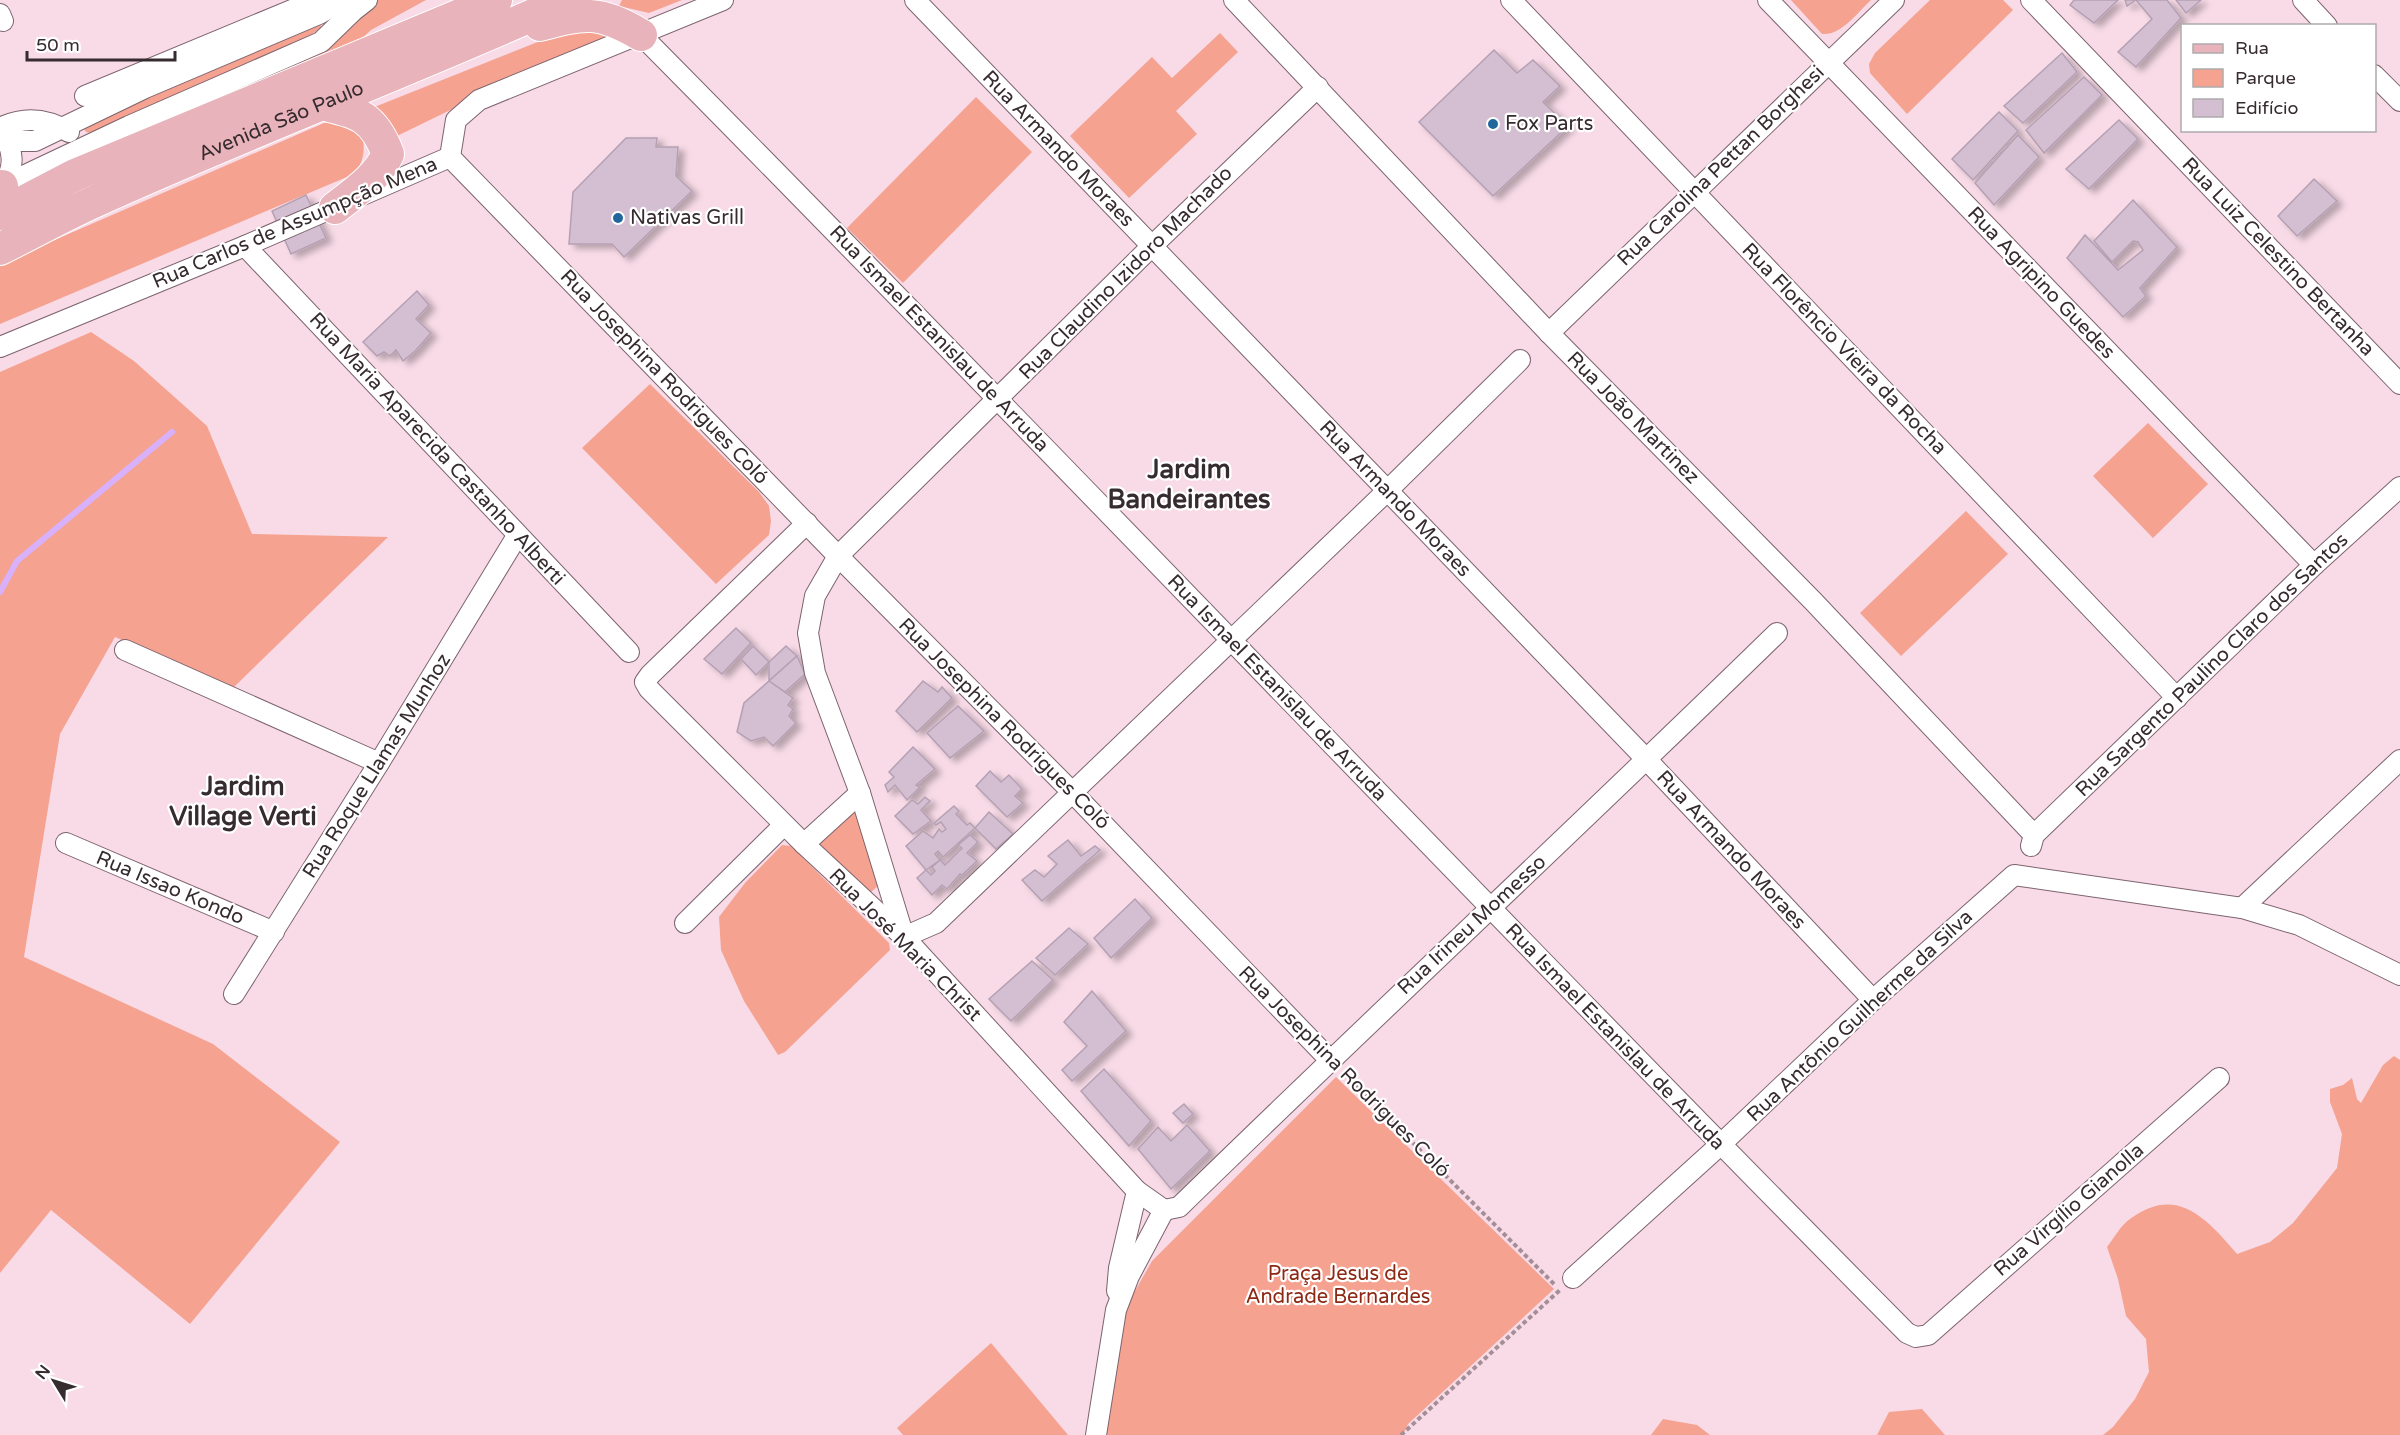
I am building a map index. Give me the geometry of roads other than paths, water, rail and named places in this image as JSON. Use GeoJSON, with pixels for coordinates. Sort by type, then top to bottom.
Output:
{"type":"FeatureCollection","features":[{"type":"Feature","properties":{"kind":"main road","name":"Avenida São Paulo"},"geometry":{"type":"LineString","coordinates":[[1,196],[75,175],[496,0]]}},
{"type":"Feature","properties":{"kind":"main road","name":"Avenida São Paulo"},"geometry":{"type":"LineString","coordinates":[[0,249],[89,205],[321,104],[459,49],[567,0]]}},
{"type":"Feature","properties":{"kind":"main road"},"geometry":{"type":"LineString","coordinates":[[459,49],[573,15],[596,16],[619,22],[640,35]]}},
{"type":"Feature","properties":{"kind":"main road"},"geometry":{"type":"LineString","coordinates":[[321,104],[351,110],[368,121],[381,136],[388,154],[382,168],[335,208]]}},
{"type":"Feature","properties":{"kind":"street"},"geometry":{"type":"LineString","coordinates":[[86,96],[316,0]]}},
{"type":"Feature","properties":{"kind":"street"},"geometry":{"type":"LineString","coordinates":[[3,134],[35,141],[146,88],[319,14],[343,0]]}},
{"type":"Feature","properties":{"kind":"street"},"geometry":{"type":"LineString","coordinates":[[1,196],[129,126],[321,42],[352,11],[367,0]]}},
{"type":"Feature","properties":{"kind":"street","name":"Rua Carlos de Assumpção Mena"},"geometry":{"type":"LineString","coordinates":[[0,348],[335,208],[450,157],[456,120],[479,100],[723,0]]}},
{"type":"Feature","properties":{"kind":"street","name":"Rua Armando Moraes"},"geometry":{"type":"LineString","coordinates":[[915,0],[1647,760],[1873,1000]]}},
{"type":"Feature","properties":{"kind":"street","name":"Rua João Martinez"},"geometry":{"type":"LineString","coordinates":[[1234,0],[1549,333],[1814,601],[2032,841]]}},
{"type":"Feature","properties":{"kind":"street","name":"Rua Florêncio Vieira da Rocha"},"geometry":{"type":"LineString","coordinates":[[1511,0],[2177,698]]}},
{"type":"Feature","properties":{"kind":"street","name":"Rua Agripino Guedes"},"geometry":{"type":"LineString","coordinates":[[1768,0],[2314,565]]}},
{"type":"Feature","properties":{"kind":"street","name":"Rua Carolina Pettan Borghesi"},"geometry":{"type":"LineString","coordinates":[[1549,333],[1894,0]]}},
{"type":"Feature","properties":{"kind":"street","name":"Rua Luiz Celestino Bertanha"},"geometry":{"type":"LineString","coordinates":[[2031,0],[2400,384]]}},
{"type":"Feature","properties":{"kind":"street"},"geometry":{"type":"LineString","coordinates":[[2303,0],[2325,24]]}},
{"type":"Feature","properties":{"kind":"street","name":"Rua Ismael Estanislau de Arruda"},"geometry":{"type":"LineString","coordinates":[[640,35],[999,399],[1720,1145],[1907,1333],[1916,1337]]}},
{"type":"Feature","properties":{"kind":"street"},"geometry":{"type":"LineString","coordinates":[[2376,77],[2400,102]]}},
{"type":"Feature","properties":{"kind":"street","name":"Rua Claudino Izidoro Machado"},"geometry":{"type":"LineString","coordinates":[[904,937],[860,793],[815,673],[808,633],[815,596],[838,556],[1152,246],[1318,87]]}},
{"type":"Feature","properties":{"kind":"street"},"geometry":{"type":"LineString","coordinates":[[62,128],[72,134],[87,136],[129,126]]}},
{"type":"Feature","properties":{"kind":"street"},"geometry":{"type":"LineString","coordinates":[[1,196],[11,171],[13,158],[3,134]]}},
{"type":"Feature","properties":{"kind":"street","name":"Rua Josephina Rodrigues Coló"},"geometry":{"type":"LineString","coordinates":[[450,157],[838,556],[1073,793],[1330,1060]]}},
{"type":"Feature","properties":{"kind":"street","name":"Rua Maria Aparecida Castanho Alberti"},"geometry":{"type":"LineString","coordinates":[[245,246],[628,652]]}},
{"type":"Feature","properties":{"kind":"street"},"geometry":{"type":"LineString","coordinates":[[904,937],[936,923],[1388,491],[1520,360]]}},
{"type":"Feature","properties":{"kind":"street","name":"Rua Sargento Paulino Claro dos Santos"},"geometry":{"type":"LineString","coordinates":[[2032,841],[2314,565],[2400,487]]}},
{"type":"Feature","properties":{"kind":"street","name":"Rua José Maria Christ"},"geometry":{"type":"LineString","coordinates":[[807,523],[645,682],[649,689],[784,825],[904,937],[1137,1191],[1164,1209]]}},
{"type":"Feature","properties":{"kind":"street","name":"Rua Roque Llamas Munhoz"},"geometry":{"type":"LineString","coordinates":[[234,994],[379,764],[517,536]]}},
{"type":"Feature","properties":{"kind":"street","name":"Rua Irineu Momesso"},"geometry":{"type":"LineString","coordinates":[[1164,1209],[1179,1207],[1777,633]]}},
{"type":"Feature","properties":{"kind":"street"},"geometry":{"type":"LineString","coordinates":[[125,650],[379,764]]}},
{"type":"Feature","properties":{"kind":"street"},"geometry":{"type":"LineString","coordinates":[[2242,908],[2400,760]]}},
{"type":"Feature","properties":{"kind":"street"},"geometry":{"type":"LineString","coordinates":[[804,844],[860,793]]}},
{"type":"Feature","properties":{"kind":"street"},"geometry":{"type":"LineString","coordinates":[[685,923],[784,825]]}},
{"type":"Feature","properties":{"kind":"street","name":"Rua Issao Kondo"},"geometry":{"type":"LineString","coordinates":[[66,843],[273,932]]}},
{"type":"Feature","properties":{"kind":"street","name":"Rua Antônio Guilherme da Silva"},"geometry":{"type":"LineString","coordinates":[[1566,1284],[1720,1145],[1873,1000],[2014,875],[2242,908]]}},
{"type":"Feature","properties":{"kind":"street"},"geometry":{"type":"LineString","coordinates":[[2242,908],[2299,925],[2400,975]]}},
{"type":"Feature","properties":{"kind":"street","name":"Rua Virgílio Gianolla"},"geometry":{"type":"LineString","coordinates":[[1916,1337],[1928,1335],[2219,1078]]}},
{"type":"Feature","properties":{"kind":"street"},"geometry":{"type":"LineString","coordinates":[[1096,1435],[1116,1310],[1119,1268],[1137,1191]]}},
{"type":"Feature","properties":{"kind":"street"},"geometry":{"type":"LineString","coordinates":[[1116,1310],[1129,1276],[1164,1209]]}},
{"type":"Feature","properties":{"kind":"waterway"},"geometry":{"type":"LineString","coordinates":[[0,592],[17,561],[172,432]]}},
{"type":"Feature","properties":{"kind":"place","name":"Fox Parts"},"geometry":{"type":"Point","coordinates":[1493,124]}},
{"type":"Feature","properties":{"kind":"place","name":"Nativas Grill"},"geometry":{"type":"Point","coordinates":[618,218]}},
{"type":"Feature","properties":{"kind":"district","name":"Jardim Bandeirantes"},"geometry":{"type":"Point","coordinates":[1189,484]}},
{"type":"Feature","properties":{"kind":"district","name":"Jardim Village Verti"},"geometry":{"type":"Point","coordinates":[243,801]}},
{"type":"Feature","properties":{"kind":"park label","name":"Praça Jesus de Andrade Bernardes"},"geometry":{"type":"Point","coordinates":[1338,1286]}}]}
